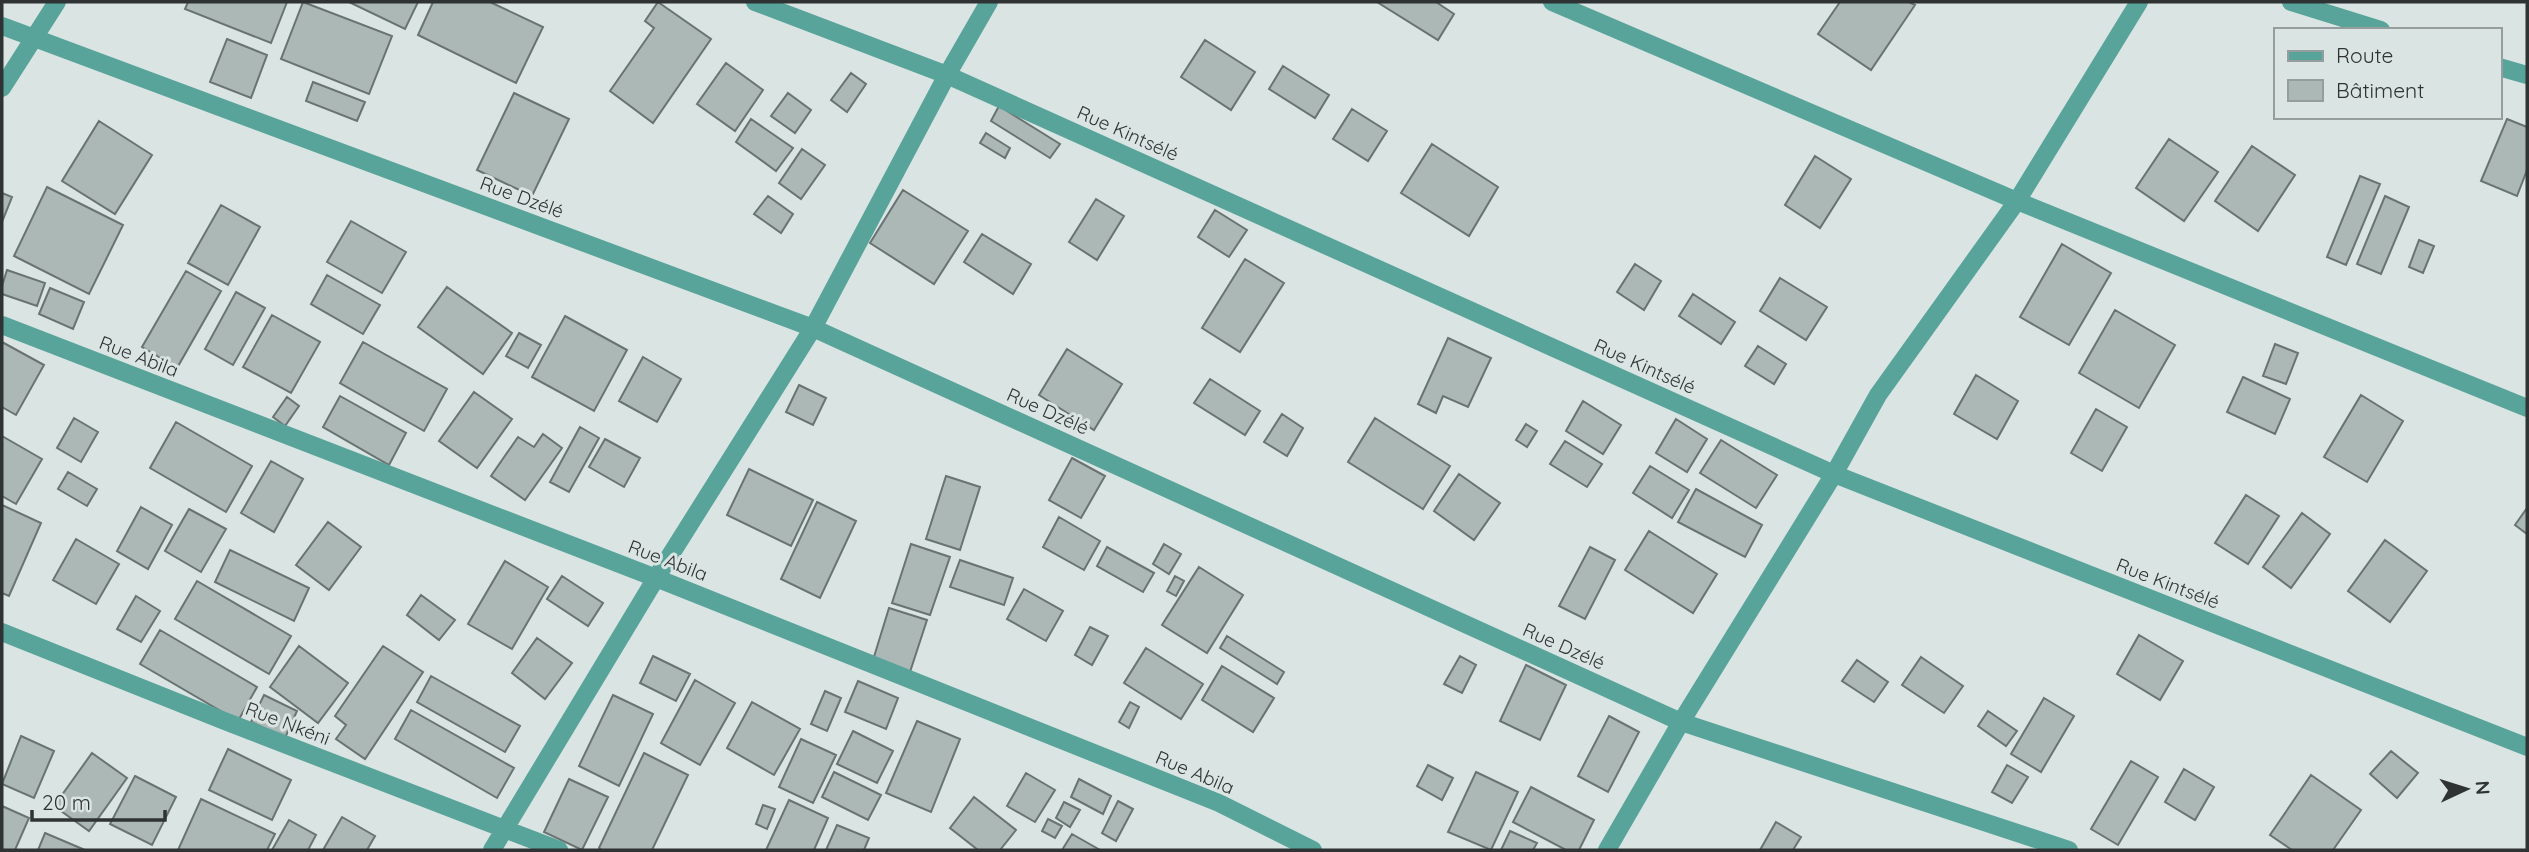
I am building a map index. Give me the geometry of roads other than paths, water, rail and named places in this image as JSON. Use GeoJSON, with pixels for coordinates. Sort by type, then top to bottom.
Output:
{"type":"FeatureCollection","features":[{"type":"Feature","properties":{"kind":"street"},"geometry":{"type":"LineString","coordinates":[[2,88],[57,2]]}},
{"type":"Feature","properties":{"kind":"street","name":"Rue Kintsélé"},"geometry":{"type":"LineString","coordinates":[[755,2],[947,75],[1835,474],[2527,747]]}},
{"type":"Feature","properties":{"kind":"street"},"geometry":{"type":"LineString","coordinates":[[492,850],[656,578],[813,328],[947,75],[989,2]]}},
{"type":"Feature","properties":{"kind":"street"},"geometry":{"type":"LineString","coordinates":[[1552,2],[2017,201],[2527,408]]}},
{"type":"Feature","properties":{"kind":"street"},"geometry":{"type":"LineString","coordinates":[[1607,850],[1681,722],[1835,474],[1878,395],[2017,201],[2139,2]]}},
{"type":"Feature","properties":{"kind":"street"},"geometry":{"type":"LineString","coordinates":[[2291,2],[2375,28]]}},
{"type":"Feature","properties":{"kind":"street","name":"Rue Dzélé"},"geometry":{"type":"LineString","coordinates":[[2,26],[813,328],[1681,722],[2069,850]]}},
{"type":"Feature","properties":{"kind":"street"},"geometry":{"type":"LineString","coordinates":[[2501,68],[2527,75]]}},
{"type":"Feature","properties":{"kind":"street","name":"Rue Abila"},"geometry":{"type":"LineString","coordinates":[[2,325],[656,578],[1219,803],[1313,850]]}},
{"type":"Feature","properties":{"kind":"street","name":"Rue Nkéni"},"geometry":{"type":"LineString","coordinates":[[2,632],[559,850]]}}]}
